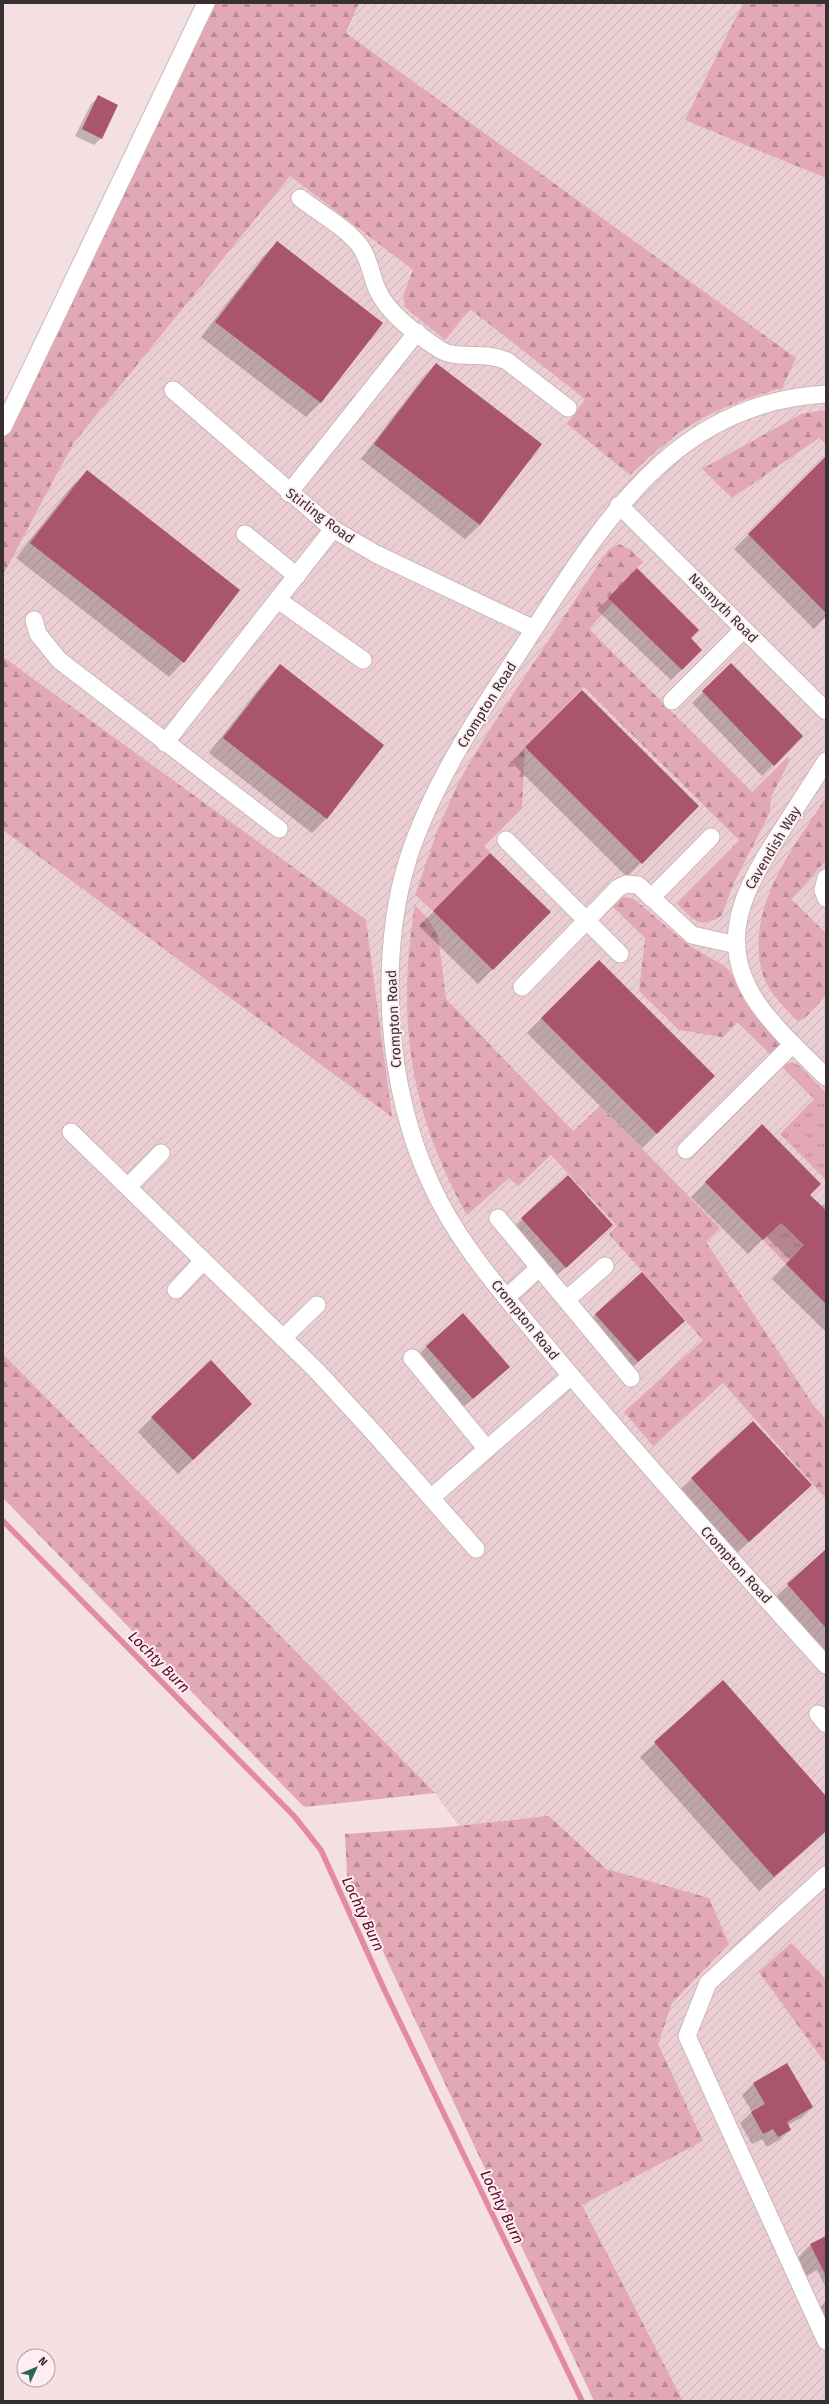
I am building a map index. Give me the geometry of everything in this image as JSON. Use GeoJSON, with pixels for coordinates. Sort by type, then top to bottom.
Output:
{"type":"FeatureCollection","features":[{"type":"Feature","properties":{"kind":"street"},"geometry":{"type":"LineString","coordinates":[[3,427],[206,3]]}},
{"type":"Feature","properties":{"kind":"street"},"geometry":{"type":"LineString","coordinates":[[300,198],[359,245],[364,252],[382,298],[393,312],[417,332],[446,353],[490,355],[507,361],[568,408]]}},
{"type":"Feature","properties":{"kind":"street"},"geometry":{"type":"LineString","coordinates":[[289,493],[417,332]]}},
{"type":"Feature","properties":{"kind":"street","name":"Stirling Road"},"geometry":{"type":"LineString","coordinates":[[173,390],[289,493],[334,529],[376,554],[534,629]]}},
{"type":"Feature","properties":{"kind":"street","name":"Crompton Road"},"geometry":{"type":"LineString","coordinates":[[826,394],[804,395],[771,402],[728,417],[691,438],[666,457],[619,505],[596,535],[475,721],[424,817],[407,864],[400,890],[390,963],[390,1009],[397,1075],[416,1150],[432,1187],[451,1222],[475,1258],[506,1298],[571,1376],[826,1665]]}},
{"type":"Feature","properties":{"kind":"street","name":"Nasmyth Road"},"geometry":{"type":"LineString","coordinates":[[619,505],[826,711]]}},
{"type":"Feature","properties":{"kind":"street"},"geometry":{"type":"LineString","coordinates":[[165,743],[334,529]]}},
{"type":"Feature","properties":{"kind":"street"},"geometry":{"type":"LineString","coordinates":[[245,534],[297,576]]}},
{"type":"Feature","properties":{"kind":"street"},"geometry":{"type":"LineString","coordinates":[[278,600],[363,660]]}},
{"type":"Feature","properties":{"kind":"street"},"geometry":{"type":"LineString","coordinates":[[34,620],[38,634],[59,660],[165,743],[280,829]]}},
{"type":"Feature","properties":{"kind":"street"},"geometry":{"type":"LineString","coordinates":[[672,701],[744,630]]}},
{"type":"Feature","properties":{"kind":"street","name":"Cavendish Way"},"geometry":{"type":"LineString","coordinates":[[826,761],[749,884],[740,908],[737,946],[742,973],[749,989],[768,1017],[826,1077]]}},
{"type":"Feature","properties":{"kind":"street"},"geometry":{"type":"LineString","coordinates":[[651,898],[711,837]]}},
{"type":"Feature","properties":{"kind":"street"},"geometry":{"type":"LineString","coordinates":[[506,840],[620,954]]}},
{"type":"Feature","properties":{"kind":"street"},"geometry":{"type":"LineString","coordinates":[[826,878],[823,890],[826,898]]}},
{"type":"Feature","properties":{"kind":"street"},"geometry":{"type":"LineString","coordinates":[[522,987],[618,888],[626,884],[638,885],[692,935],[737,946]]}},
{"type":"Feature","properties":{"kind":"street"},"geometry":{"type":"LineString","coordinates":[[686,1150],[793,1044]]}},
{"type":"Feature","properties":{"kind":"street"},"geometry":{"type":"LineString","coordinates":[[71,1132],[283,1338],[373,1432],[432,1497],[476,1549]]}},
{"type":"Feature","properties":{"kind":"street"},"geometry":{"type":"LineString","coordinates":[[128,1187],[161,1153]]}},
{"type":"Feature","properties":{"kind":"street"},"geometry":{"type":"LineString","coordinates":[[498,1218],[631,1378]]}},
{"type":"Feature","properties":{"kind":"street"},"geometry":{"type":"LineString","coordinates":[[176,1290],[203,1261]]}},
{"type":"Feature","properties":{"kind":"street"},"geometry":{"type":"LineString","coordinates":[[566,1300],[605,1266]]}},
{"type":"Feature","properties":{"kind":"street"},"geometry":{"type":"LineString","coordinates":[[506,1298],[539,1268]]}},
{"type":"Feature","properties":{"kind":"street"},"geometry":{"type":"LineString","coordinates":[[283,1338],[318,1305]]}},
{"type":"Feature","properties":{"kind":"street"},"geometry":{"type":"LineString","coordinates":[[412,1358],[487,1449]]}},
{"type":"Feature","properties":{"kind":"street"},"geometry":{"type":"LineString","coordinates":[[432,1497],[571,1376]]}},
{"type":"Feature","properties":{"kind":"street"},"geometry":{"type":"LineString","coordinates":[[826,1875],[708,1983],[687,2036],[826,2341]]}},
{"type":"Feature","properties":{"kind":"shaded area"},"geometry":{"type":"Polygon","coordinates":[[[359,3],[826,3],[826,2401],[683,2401],[582,2205],[573,1983],[435,1793],[3,1354],[3,575],[73,444],[290,175],[359,3]]]}},
{"type":"Feature","properties":{"kind":"green space"},"geometry":{"type":"Polygon","coordinates":[[[206,3],[359,3],[346,33],[796,358],[782,388],[736,403],[707,416],[679,432],[630,475],[567,424],[585,399],[470,309],[445,340],[405,307],[403,296],[413,270],[290,176],[73,444],[3,575],[3,427],[206,3]]]}},
{"type":"Feature","properties":{"kind":"green space"},"geometry":{"type":"Polygon","coordinates":[[[743,3],[826,3],[826,178],[685,120],[743,3]]]}},
{"type":"Feature","properties":{"kind":"green space"},"geometry":{"type":"Polygon","coordinates":[[[826,410],[826,444],[819,438],[732,498],[702,469],[801,414],[826,410]]]}},
{"type":"Feature","properties":{"kind":"green space"},"geometry":{"type":"Polygon","coordinates":[[[619,544],[631,550],[643,562],[608,598],[613,603],[589,629],[752,792],[788,757],[790,760],[771,797],[770,812],[732,887],[722,915],[715,920],[702,923],[693,919],[677,904],[739,840],[584,687],[525,747],[522,808],[484,846],[490,853],[433,911],[415,895],[437,831],[459,781],[490,729],[608,550],[619,544]]]}},
{"type":"Feature","properties":{"kind":"green space"},"geometry":{"type":"Polygon","coordinates":[[[3,657],[366,920],[392,1117],[3,830],[3,657]]]}},
{"type":"Feature","properties":{"kind":"green space"},"geometry":{"type":"Polygon","coordinates":[[[826,797],[826,861],[791,899],[826,933],[826,996],[804,1019],[797,1021],[776,998],[764,979],[759,948],[760,924],[766,901],[787,857],[826,797]]]}},
{"type":"Feature","properties":{"kind":"green space"},"geometry":{"type":"Polygon","coordinates":[[[624,897],[634,899],[688,945],[725,966],[735,978],[748,1006],[781,1045],[773,1057],[737,1022],[722,1037],[679,1030],[639,991],[645,938],[612,906],[624,897]]]}},
{"type":"Feature","properties":{"kind":"green space"},"geometry":{"type":"Polygon","coordinates":[[[415,905],[428,919],[438,935],[446,999],[573,1131],[600,1106],[720,1228],[706,1242],[814,1406],[826,1419],[826,1499],[723,1383],[653,1446],[624,1412],[703,1340],[609,1234],[617,1226],[551,1155],[518,1186],[509,1178],[467,1215],[432,1140],[420,1102],[412,1065],[408,1027],[407,988],[409,947],[415,905]]]}},
{"type":"Feature","properties":{"kind":"green space"},"geometry":{"type":"Polygon","coordinates":[[[792,1062],[799,1065],[826,1093],[826,1180],[780,1134],[814,1099],[781,1066],[792,1062]]]}},
{"type":"Feature","properties":{"kind":"green space"},"geometry":{"type":"Polygon","coordinates":[[[826,1202],[826,1223],[786,1264],[763,1240],[781,1223],[793,1235],[826,1202]]]}},
{"type":"Feature","properties":{"kind":"green space"},"geometry":{"type":"Polygon","coordinates":[[[3,1354],[435,1793],[304,1807],[3,1498],[3,1354]]]}},
{"type":"Feature","properties":{"kind":"green space"},"geometry":{"type":"Polygon","coordinates":[[[549,1816],[606,1869],[709,1898],[729,1944],[672,2003],[658,2044],[703,2141],[582,2205],[683,2401],[594,2401],[347,1875],[345,1834],[449,1827],[549,1816]]]}},
{"type":"Feature","properties":{"kind":"green space"},"geometry":{"type":"Polygon","coordinates":[[[791,1943],[826,1979],[826,2064],[759,1972],[791,1943]]]}},
{"type":"Feature","properties":{"kind":"building"},"geometry":{"type":"Polygon","coordinates":[[[98,95],[118,105],[102,139],[82,129],[98,95]]]}},
{"type":"Feature","properties":{"kind":"building"},"geometry":{"type":"Polygon","coordinates":[[[277,241],[383,323],[321,403],[215,322],[277,241]]]}},
{"type":"Feature","properties":{"kind":"building"},"geometry":{"type":"Polygon","coordinates":[[[436,363],[542,444],[480,525],[374,444],[436,363]]]}},
{"type":"Feature","properties":{"kind":"building"},"geometry":{"type":"Polygon","coordinates":[[[826,456],[826,613],[748,534],[826,456]]]}},
{"type":"Feature","properties":{"kind":"building"},"geometry":{"type":"Polygon","coordinates":[[[87,470],[240,590],[184,663],[30,543],[87,470]]]}},
{"type":"Feature","properties":{"kind":"building"},"geometry":{"type":"Polygon","coordinates":[[[637,568],[699,630],[691,638],[702,650],[682,670],[608,598],[637,568]]]}},
{"type":"Feature","properties":{"kind":"building"},"geometry":{"type":"Polygon","coordinates":[[[731,663],[803,736],[774,766],[702,691],[731,663]]]}},
{"type":"Feature","properties":{"kind":"building"},"geometry":{"type":"Polygon","coordinates":[[[280,664],[384,745],[327,819],[223,738],[280,664]]]}},
{"type":"Feature","properties":{"kind":"building"},"geometry":{"type":"Polygon","coordinates":[[[582,690],[699,806],[642,864],[525,747],[582,690]]]}},
{"type":"Feature","properties":{"kind":"building"},"geometry":{"type":"Polygon","coordinates":[[[490,853],[551,912],[493,970],[433,911],[490,853]]]}},
{"type":"Feature","properties":{"kind":"building"},"geometry":{"type":"Polygon","coordinates":[[[599,960],[715,1076],[657,1134],[541,1018],[599,960]]]}},
{"type":"Feature","properties":{"kind":"building"},"geometry":{"type":"Polygon","coordinates":[[[762,1124],[821,1184],[810,1195],[826,1210],[826,1304],[786,1264],[804,1245],[781,1223],[763,1240],[705,1182],[762,1124]]]}},
{"type":"Feature","properties":{"kind":"building"},"geometry":{"type":"Polygon","coordinates":[[[568,1175],[613,1225],[566,1268],[521,1218],[568,1175]]]}},
{"type":"Feature","properties":{"kind":"building"},"geometry":{"type":"Polygon","coordinates":[[[642,1272],[685,1321],[638,1362],[595,1314],[642,1272]]]}},
{"type":"Feature","properties":{"kind":"building"},"geometry":{"type":"Polygon","coordinates":[[[463,1313],[510,1367],[473,1399],[426,1346],[463,1313]]]}},
{"type":"Feature","properties":{"kind":"building"},"geometry":{"type":"Polygon","coordinates":[[[211,1360],[252,1404],[193,1460],[151,1417],[211,1360]]]}},
{"type":"Feature","properties":{"kind":"building"},"geometry":{"type":"Polygon","coordinates":[[[753,1421],[812,1485],[749,1542],[691,1478],[753,1421]]]}},
{"type":"Feature","properties":{"kind":"building"},"geometry":{"type":"Polygon","coordinates":[[[826,1549],[826,1628],[787,1584],[826,1549]]]}},
{"type":"Feature","properties":{"kind":"building"},"geometry":{"type":"Polygon","coordinates":[[[723,1680],[826,1796],[826,1831],[774,1877],[654,1742],[723,1680]]]}},
{"type":"Feature","properties":{"kind":"building"},"geometry":{"type":"Polygon","coordinates":[[[787,2063],[813,2107],[787,2122],[791,2130],[778,2137],[773,2129],[763,2134],[751,2112],[765,2104],[753,2083],[787,2063]]]}},
{"type":"Feature","properties":{"kind":"building"},"geometry":{"type":"Polygon","coordinates":[[[826,2236],[826,2276],[810,2244],[826,2236]]]}},
{"type":"Feature","properties":{"kind":"waterway","name":"Lochty Burn"},"geometry":{"type":"LineString","coordinates":[[3,1521],[294,1816],[321,1850],[384,1989],[582,2401]]}}]}
